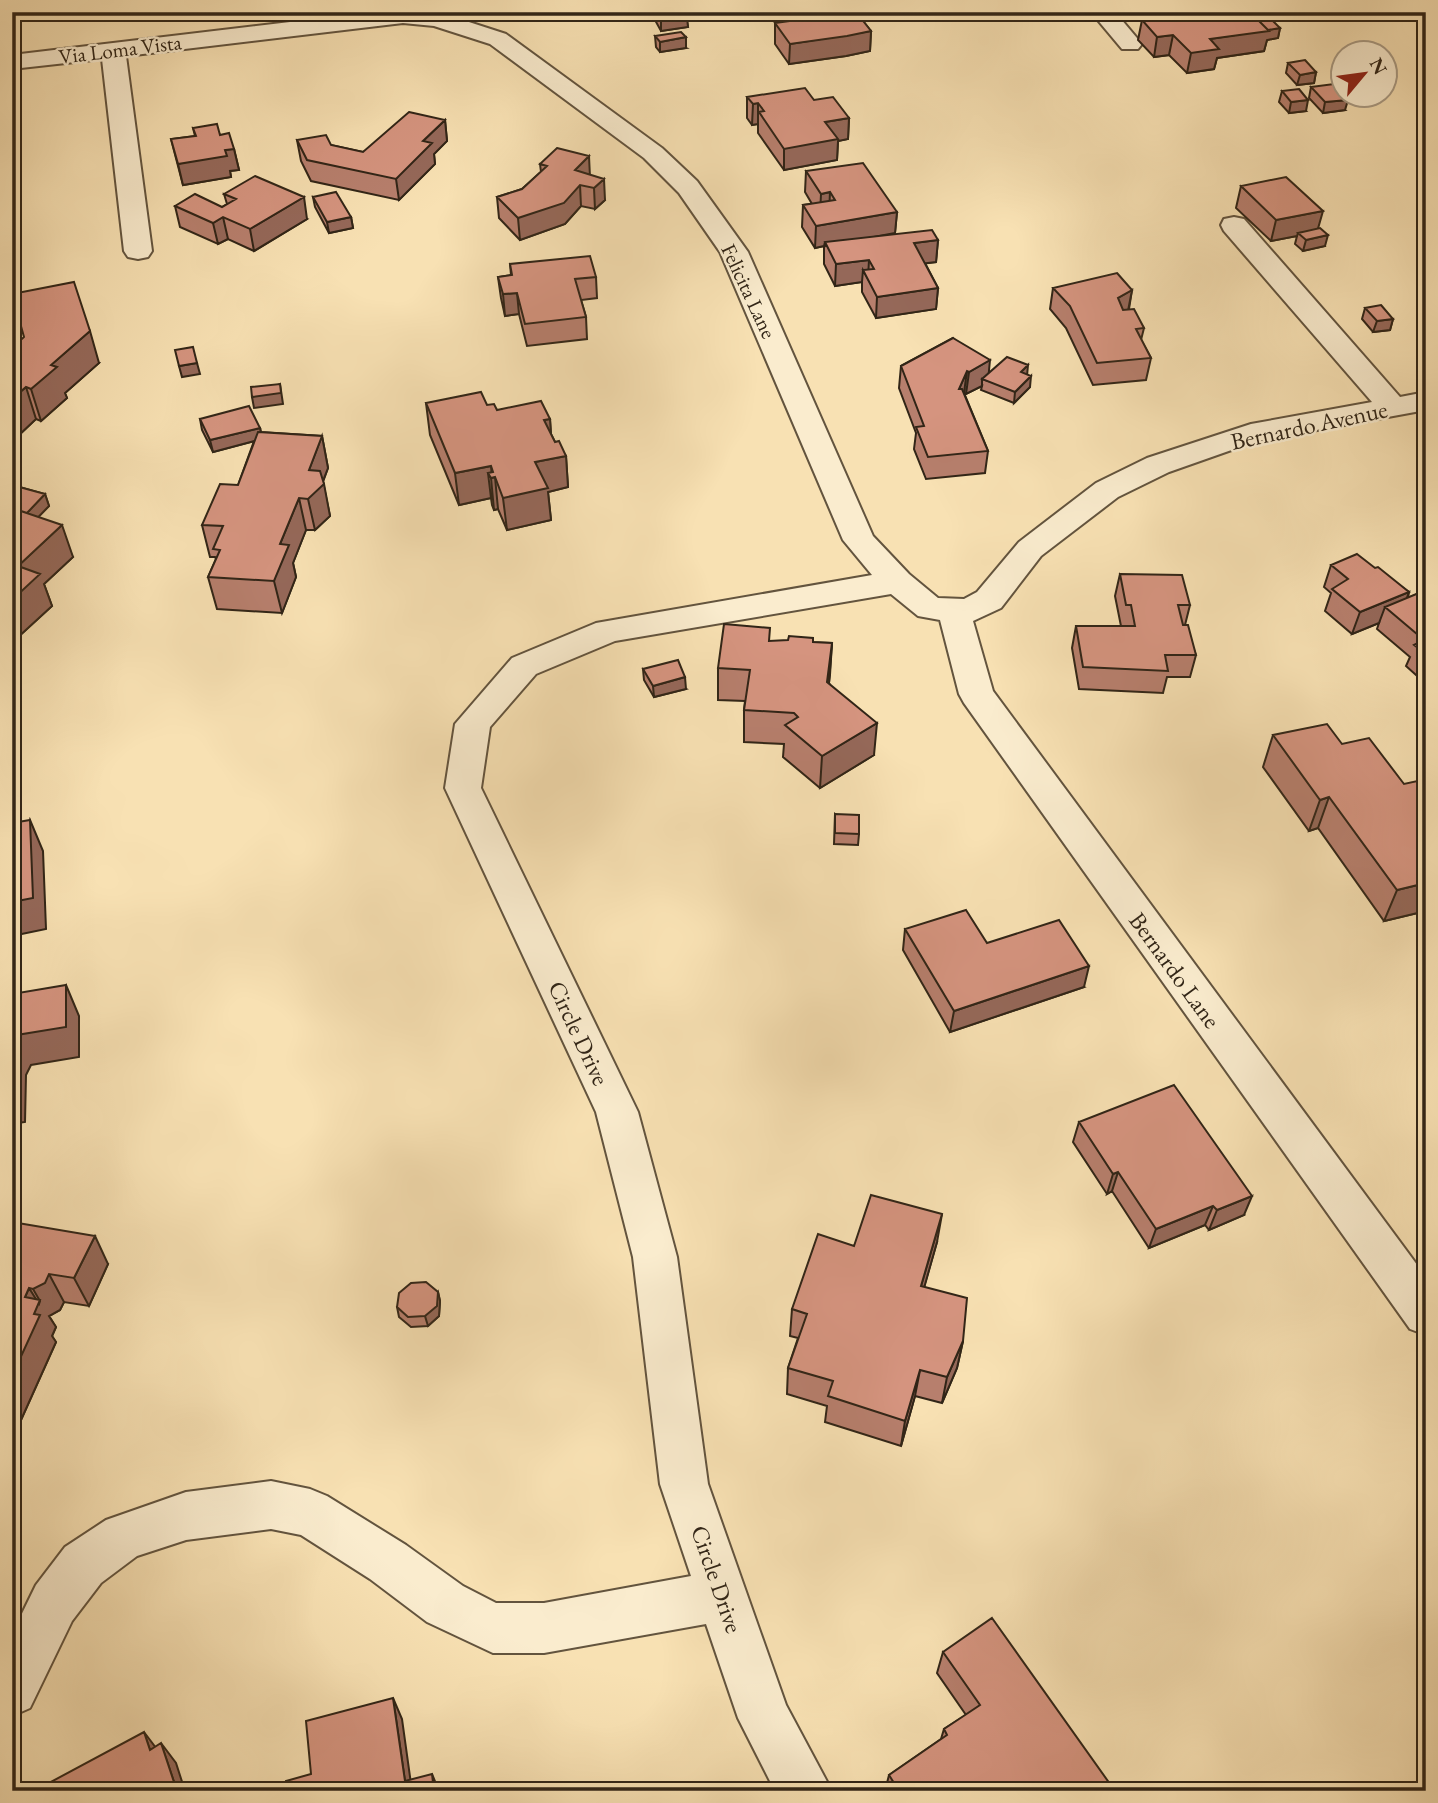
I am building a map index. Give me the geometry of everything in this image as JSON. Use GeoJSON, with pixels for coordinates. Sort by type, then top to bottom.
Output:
{"type":"FeatureCollection","features":[{"type":"Feature","properties":{"kind":"street"},"geometry":{"type":"LineString","coordinates":[[1102,12],[1130,44]]}},
{"type":"Feature","properties":{"kind":"street","name":"Via Loma Vista"},"geometry":{"type":"LineString","coordinates":[[12,62],[403,16],[440,15]]}},
{"type":"Feature","properties":{"kind":"street","name":"Felicita Lane"},"geometry":{"type":"LineString","coordinates":[[440,15],[498,39],[653,152],[688,187],[734,252],[859,540],[897,582],[930,608],[954,611]]}},
{"type":"Feature","properties":{"kind":"street"},"geometry":{"type":"LineString","coordinates":[[113,50],[138,251]]}},
{"type":"Feature","properties":{"kind":"street"},"geometry":{"type":"LineString","coordinates":[[1234,225],[1393,407]]}},
{"type":"Feature","properties":{"kind":"street","name":"Bernardo Avenue"},"geometry":{"type":"LineString","coordinates":[[954,611],[969,611],[989,600],[1030,549],[1107,490],[1158,465],[1251,433],[1426,401]]}},
{"type":"Feature","properties":{"kind":"street","name":"Circle Drive"},"geometry":{"type":"LineString","coordinates":[[805,1791],[764,1718],[684,1484],[655,1258],[617,1112],[463,788],[473,724],[524,666],[608,631],[897,582]]}},
{"type":"Feature","properties":{"kind":"street","name":"Bernardo Lane"},"geometry":{"type":"LineString","coordinates":[[954,611],[976,694],[1426,1314]]}},
{"type":"Feature","properties":{"kind":"street"},"geometry":{"type":"LineString","coordinates":[[12,1690],[54,1603],[83,1565],[123,1538],[186,1516],[271,1505],[310,1513],[388,1562],[445,1604],[493,1628],[544,1628],[722,1596]]}},
{"type":"Feature","properties":{"kind":"building"},"geometry":{"type":"Polygon","coordinates":[[[656,12],[685,12],[687,17],[661,20],[656,12]]]}},
{"type":"Feature","properties":{"kind":"building"},"geometry":{"type":"Polygon","coordinates":[[[832,12],[856,12],[871,31],[790,44],[775,23],[834,15],[832,12]]]}},
{"type":"Feature","properties":{"kind":"building"},"geometry":{"type":"Polygon","coordinates":[[[1212,12],[1250,12],[1269,31],[1210,39],[1219,49],[1191,53],[1173,35],[1157,37],[1142,20],[1179,15],[1182,18],[1212,12]]]}},
{"type":"Feature","properties":{"kind":"building"},"geometry":{"type":"Polygon","coordinates":[[[1270,18],[1280,28],[1268,30],[1257,19],[1270,18]]]}},
{"type":"Feature","properties":{"kind":"building"},"geometry":{"type":"Polygon","coordinates":[[[681,32],[686,37],[660,42],[655,36],[681,32]]]}},
{"type":"Feature","properties":{"kind":"building"},"geometry":{"type":"Polygon","coordinates":[[[1305,60],[1316,72],[1300,75],[1288,63],[1305,60]]]}},
{"type":"Feature","properties":{"kind":"building"},"geometry":{"type":"Polygon","coordinates":[[[1330,85],[1330,102],[1325,102],[1311,87],[1330,85]]]}},
{"type":"Feature","properties":{"kind":"building"},"geometry":{"type":"Polygon","coordinates":[[[805,88],[814,100],[833,97],[849,118],[825,122],[838,139],[784,149],[759,112],[764,111],[758,103],[753,104],[747,97],[805,88]]]}},
{"type":"Feature","properties":{"kind":"building"},"geometry":{"type":"Polygon","coordinates":[[[1299,89],[1308,100],[1291,102],[1282,91],[1299,89]]]}},
{"type":"Feature","properties":{"kind":"building"},"geometry":{"type":"Polygon","coordinates":[[[409,112],[445,120],[423,141],[432,143],[396,179],[307,160],[297,140],[326,135],[331,145],[363,152],[409,112]]]}},
{"type":"Feature","properties":{"kind":"building"},"geometry":{"type":"Polygon","coordinates":[[[217,124],[220,135],[229,133],[234,149],[225,150],[227,156],[178,164],[171,139],[196,136],[193,128],[217,124]]]}},
{"type":"Feature","properties":{"kind":"building"},"geometry":{"type":"Polygon","coordinates":[[[557,148],[589,156],[575,170],[604,179],[594,188],[580,185],[564,203],[518,218],[497,197],[522,189],[547,166],[540,164],[557,148]]]}},
{"type":"Feature","properties":{"kind":"building"},"geometry":{"type":"Polygon","coordinates":[[[863,163],[897,212],[816,226],[803,205],[835,200],[830,192],[821,194],[806,171],[863,163]]]}},
{"type":"Feature","properties":{"kind":"building"},"geometry":{"type":"Polygon","coordinates":[[[255,176],[304,197],[250,229],[223,217],[213,223],[175,206],[195,194],[222,207],[236,199],[224,194],[255,176]]]}},
{"type":"Feature","properties":{"kind":"building"},"geometry":{"type":"Polygon","coordinates":[[[1286,177],[1323,211],[1276,220],[1241,186],[1286,177]]]}},
{"type":"Feature","properties":{"kind":"building"},"geometry":{"type":"Polygon","coordinates":[[[336,192],[351,217],[327,222],[313,197],[336,192]]]}},
{"type":"Feature","properties":{"kind":"building"},"geometry":{"type":"Polygon","coordinates":[[[1320,228],[1328,235],[1306,240],[1298,233],[1320,228]]]}},
{"type":"Feature","properties":{"kind":"building"},"geometry":{"type":"Polygon","coordinates":[[[932,230],[938,240],[914,243],[938,288],[877,297],[863,270],[874,269],[869,260],[836,264],[825,242],[932,230]]]}},
{"type":"Feature","properties":{"kind":"building"},"geometry":{"type":"Polygon","coordinates":[[[590,256],[596,277],[575,279],[586,317],[525,324],[517,293],[503,294],[498,277],[512,275],[510,264],[590,256]]]}},
{"type":"Feature","properties":{"kind":"building"},"geometry":{"type":"Polygon","coordinates":[[[1117,273],[1132,290],[1118,298],[1123,310],[1134,309],[1144,328],[1136,329],[1151,358],[1097,363],[1070,306],[1053,288],[1117,273]]]}},
{"type":"Feature","properties":{"kind":"building"},"geometry":{"type":"Polygon","coordinates":[[[74,282],[90,331],[51,365],[57,367],[31,389],[26,387],[12,399],[12,348],[24,337],[12,294],[74,282]]]}},
{"type":"Feature","properties":{"kind":"building"},"geometry":{"type":"Polygon","coordinates":[[[1381,305],[1393,319],[1377,321],[1365,308],[1381,305]]]}},
{"type":"Feature","properties":{"kind":"building"},"geometry":{"type":"Polygon","coordinates":[[[953,338],[990,360],[967,371],[959,389],[962,389],[988,451],[928,457],[916,427],[924,426],[901,366],[953,338]]]}},
{"type":"Feature","properties":{"kind":"building"},"geometry":{"type":"Polygon","coordinates":[[[193,347],[197,363],[179,366],[175,350],[193,347]]]}},
{"type":"Feature","properties":{"kind":"building"},"geometry":{"type":"Polygon","coordinates":[[[1007,357],[1028,365],[1021,372],[1031,376],[1015,392],[982,379],[1007,357]]]}},
{"type":"Feature","properties":{"kind":"building"},"geometry":{"type":"Polygon","coordinates":[[[280,384],[281,393],[252,397],[251,387],[280,384]]]}},
{"type":"Feature","properties":{"kind":"building"},"geometry":{"type":"Polygon","coordinates":[[[481,392],[487,405],[494,404],[497,410],[541,401],[550,419],[544,420],[566,456],[535,462],[548,488],[503,498],[495,477],[491,478],[488,473],[493,472],[491,466],[455,473],[426,403],[481,392]]]}},
{"type":"Feature","properties":{"kind":"building"},"geometry":{"type":"Polygon","coordinates":[[[249,406],[260,428],[210,440],[200,419],[249,406]]]}},
{"type":"Feature","properties":{"kind":"building"},"geometry":{"type":"Polygon","coordinates":[[[258,432],[322,436],[309,470],[320,471],[324,484],[308,499],[299,498],[280,544],[289,545],[274,581],[208,577],[220,550],[213,549],[223,526],[202,525],[220,484],[238,485],[258,432]]]}},
{"type":"Feature","properties":{"kind":"building"},"geometry":{"type":"Polygon","coordinates":[[[12,485],[45,494],[27,513],[12,508],[12,485]]]}},
{"type":"Feature","properties":{"kind":"building"},"geometry":{"type":"Polygon","coordinates":[[[12,508],[62,525],[18,566],[40,574],[12,600],[12,508]]]}},
{"type":"Feature","properties":{"kind":"building"},"geometry":{"type":"Polygon","coordinates":[[[1357,554],[1409,592],[1360,612],[1332,589],[1348,579],[1331,565],[1357,554]]]}},
{"type":"Feature","properties":{"kind":"building"},"geometry":{"type":"Polygon","coordinates":[[[1120,574],[1182,575],[1190,605],[1178,605],[1183,625],[1188,625],[1196,655],[1165,655],[1168,671],[1083,667],[1076,626],[1135,626],[1131,605],[1126,605],[1120,574]]]}},
{"type":"Feature","properties":{"kind":"building"},"geometry":{"type":"Polygon","coordinates":[[[1426,590],[1426,654],[1414,645],[1424,640],[1385,607],[1426,590]]]}},
{"type":"Feature","properties":{"kind":"building"},"geometry":{"type":"Polygon","coordinates":[[[724,624],[770,628],[769,641],[788,640],[789,636],[832,643],[827,682],[877,723],[822,756],[785,725],[798,717],[794,713],[744,710],[750,670],[718,668],[724,624]]]}},
{"type":"Feature","properties":{"kind":"building"},"geometry":{"type":"Polygon","coordinates":[[[678,660],[685,677],[653,686],[643,669],[678,660]]]}},
{"type":"Feature","properties":{"kind":"building"},"geometry":{"type":"Polygon","coordinates":[[[1327,724],[1342,744],[1369,738],[1404,784],[1422,780],[1426,785],[1426,803],[1420,805],[1426,814],[1418,816],[1426,826],[1426,883],[1397,890],[1329,797],[1320,800],[1273,735],[1327,724]]]}},
{"type":"Feature","properties":{"kind":"building"},"geometry":{"type":"Polygon","coordinates":[[[835,814],[859,815],[859,834],[835,833],[835,814]]]}},
{"type":"Feature","properties":{"kind":"building"},"geometry":{"type":"Polygon","coordinates":[[[30,820],[33,898],[12,902],[12,823],[30,820]]]}},
{"type":"Feature","properties":{"kind":"building"},"geometry":{"type":"Polygon","coordinates":[[[966,910],[987,943],[1059,920],[1089,966],[954,1011],[905,929],[966,910]]]}},
{"type":"Feature","properties":{"kind":"building"},"geometry":{"type":"Polygon","coordinates":[[[66,985],[66,1027],[17,1035],[12,1044],[12,994],[66,985]]]}},
{"type":"Feature","properties":{"kind":"building"},"geometry":{"type":"Polygon","coordinates":[[[1174,1085],[1252,1196],[1217,1210],[1213,1206],[1156,1229],[1118,1172],[1113,1174],[1079,1122],[1174,1085]]]}},
{"type":"Feature","properties":{"kind":"building"},"geometry":{"type":"Polygon","coordinates":[[[871,1195],[942,1214],[921,1286],[967,1298],[963,1341],[947,1377],[920,1370],[905,1421],[828,1396],[833,1381],[788,1368],[807,1314],[792,1309],[818,1234],[854,1246],[871,1195]]]}},
{"type":"Feature","properties":{"kind":"building"},"geometry":{"type":"Polygon","coordinates":[[[12,1222],[95,1236],[74,1278],[49,1274],[45,1283],[33,1289],[29,1288],[25,1297],[40,1300],[34,1314],[40,1315],[12,1376],[12,1222]]]}},
{"type":"Feature","properties":{"kind":"building"},"geometry":{"type":"Polygon","coordinates":[[[426,1282],[438,1292],[437,1306],[425,1316],[408,1317],[397,1307],[399,1293],[411,1283],[426,1282]]]}},
{"type":"Feature","properties":{"kind":"building"},"geometry":{"type":"Polygon","coordinates":[[[992,1618],[1115,1791],[899,1791],[889,1775],[947,1735],[944,1729],[980,1705],[943,1652],[992,1618]]]}},
{"type":"Feature","properties":{"kind":"building"},"geometry":{"type":"Polygon","coordinates":[[[393,1698],[405,1781],[432,1774],[434,1791],[287,1791],[286,1781],[311,1774],[306,1721],[393,1698]]]}},
{"type":"Feature","properties":{"kind":"building"},"geometry":{"type":"Polygon","coordinates":[[[144,1732],[150,1750],[161,1743],[177,1791],[34,1791],[144,1732]]]}}]}
